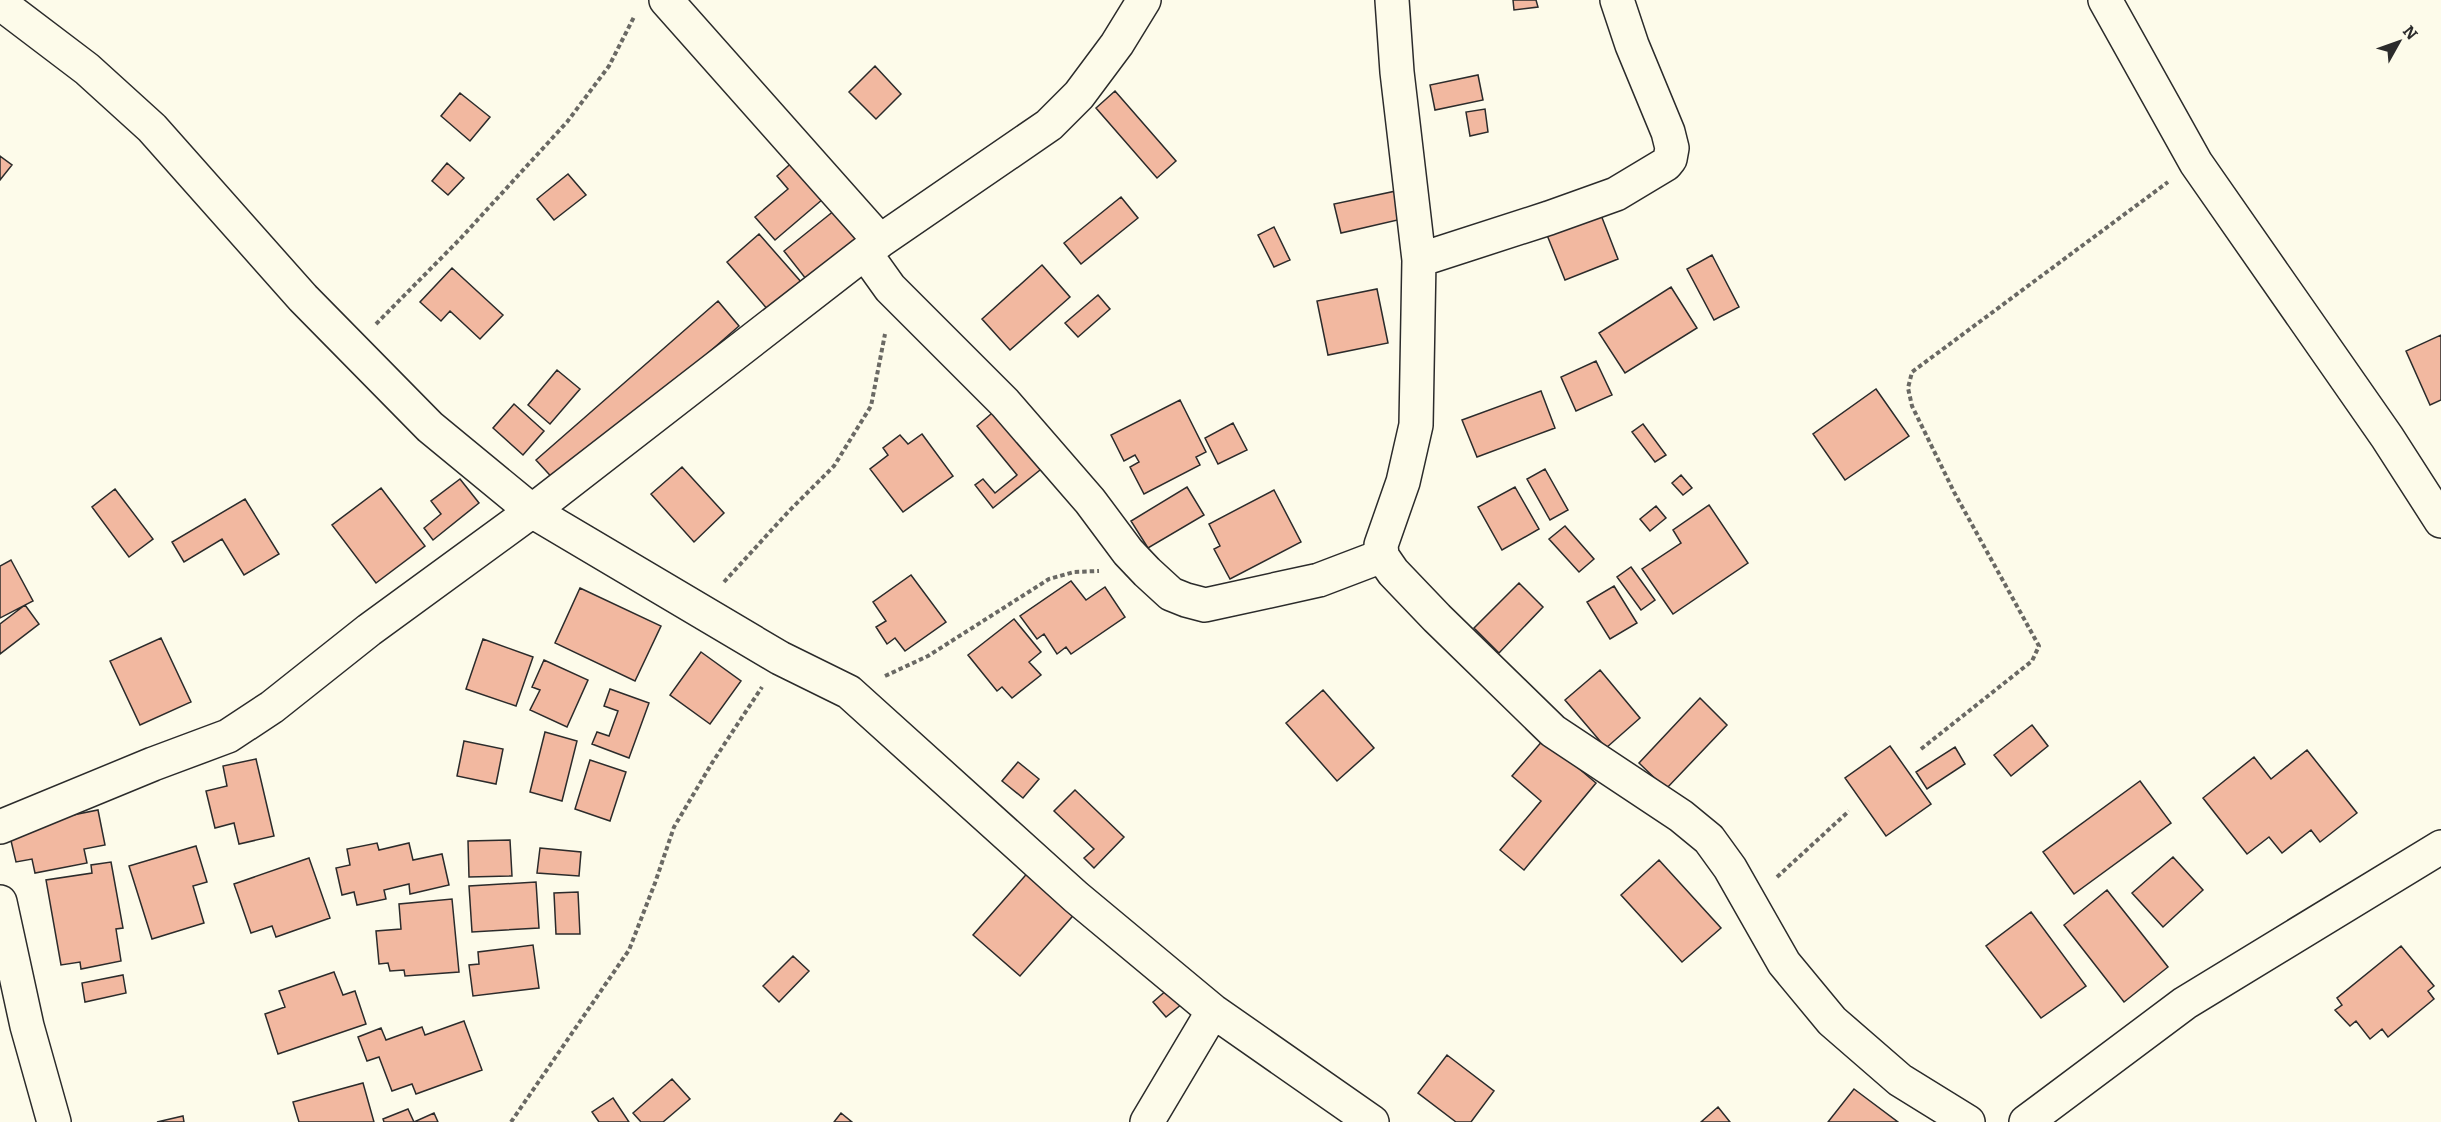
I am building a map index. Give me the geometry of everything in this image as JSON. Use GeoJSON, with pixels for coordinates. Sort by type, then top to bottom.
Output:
{"type":"FeatureCollection","features":[{"type":"Feature","properties":{"kind":"street"},"geometry":{"type":"LineString","coordinates":[[0,827],[228,736],[272,707],[369,630],[532,511],[872,247],[1049,125],[1078,95],[1117,44],[1144,0]]}},
{"type":"Feature","properties":{"kind":"street"},"geometry":{"type":"LineString","coordinates":[[1392,0],[1397,72],[1419,260],[1416,425],[1403,482],[1381,545],[1382,556],[1437,618],[1553,731],[1681,816],[1709,839],[1730,868],[1784,963],[1832,1021],[1900,1080],[1968,1122]]}},
{"type":"Feature","properties":{"kind":"street"},"geometry":{"type":"LineString","coordinates":[[1419,260],[1616,194],[1666,164],[1670,159],[1672,148],[1668,132],[1632,45],[1617,0]]}},
{"type":"Feature","properties":{"kind":"street"},"geometry":{"type":"LineString","coordinates":[[2105,0],[2196,163],[2387,437],[2441,521]]}},
{"type":"Feature","properties":{"kind":"street"},"geometry":{"type":"LineString","coordinates":[[0,3],[87,69],[152,128],[303,298],[430,427],[532,511],[780,658],[849,692],[1076,897],[1212,1011],[1372,1122]]}},
{"type":"Feature","properties":{"kind":"street"},"geometry":{"type":"LineString","coordinates":[[652,5],[872,247],[890,288],[1005,403],[1090,501],[1128,552],[1171,594],[1205,605],[1319,580],[1382,556]]}},
{"type":"Feature","properties":{"kind":"street"},"geometry":{"type":"LineString","coordinates":[[2026,1122],[2185,1003],[2441,847]]}},
{"type":"Feature","properties":{"kind":"street"},"geometry":{"type":"LineString","coordinates":[[0,902],[27,1026],[54,1122]]}},
{"type":"Feature","properties":{"kind":"street"},"geometry":{"type":"LineString","coordinates":[[1147,1122],[1212,1011]]}},
{"type":"Feature","properties":{"kind":"path"},"geometry":{"type":"LineString","coordinates":[[353,348],[460,239],[567,122],[652,5]]}},
{"type":"Feature","properties":{"kind":"path"},"geometry":{"type":"LineString","coordinates":[[1921,749],[2032,661],[2039,646],[1954,492],[1912,406],[1908,388],[1912,372],[2196,163]]}},
{"type":"Feature","properties":{"kind":"path"},"geometry":{"type":"LineString","coordinates":[[699,610],[752,549],[834,466],[856,432],[871,405],[884,343],[890,288]]}},
{"type":"Feature","properties":{"kind":"path"},"geometry":{"type":"LineString","coordinates":[[849,692],[928,656],[1049,579],[1074,572],[1147,572]]}},
{"type":"Feature","properties":{"kind":"path"},"geometry":{"type":"LineString","coordinates":[[511,1122],[629,950],[674,828],[712,763],[780,658]]}},
{"type":"Feature","properties":{"kind":"path"},"geometry":{"type":"LineString","coordinates":[[1750,902],[1849,811]]}},
{"type":"Feature","properties":{"kind":"building"},"geometry":{"type":"Polygon","coordinates":[[[1513,0],[1536,0],[1538,7],[1514,10],[1513,0]]]}},
{"type":"Feature","properties":{"kind":"building"},"geometry":{"type":"Polygon","coordinates":[[[875,66],[901,94],[876,119],[849,92],[875,66]]]}},
{"type":"Feature","properties":{"kind":"building"},"geometry":{"type":"Polygon","coordinates":[[[1478,75],[1483,100],[1435,110],[1430,85],[1478,75]]]}},
{"type":"Feature","properties":{"kind":"building"},"geometry":{"type":"Polygon","coordinates":[[[1115,91],[1176,161],[1157,178],[1096,108],[1115,91]]]}},
{"type":"Feature","properties":{"kind":"building"},"geometry":{"type":"Polygon","coordinates":[[[460,93],[490,117],[470,141],[441,116],[460,93]]]}},
{"type":"Feature","properties":{"kind":"building"},"geometry":{"type":"Polygon","coordinates":[[[1485,109],[1488,132],[1470,136],[1466,112],[1485,109]]]}},
{"type":"Feature","properties":{"kind":"building"},"geometry":{"type":"Polygon","coordinates":[[[0,156],[12,165],[0,180],[0,156]]]}},
{"type":"Feature","properties":{"kind":"building"},"geometry":{"type":"Polygon","coordinates":[[[798,157],[830,193],[775,240],[755,217],[788,189],[777,176],[798,157]]]}},
{"type":"Feature","properties":{"kind":"building"},"geometry":{"type":"Polygon","coordinates":[[[447,163],[464,178],[448,195],[432,181],[447,163]]]}},
{"type":"Feature","properties":{"kind":"building"},"geometry":{"type":"Polygon","coordinates":[[[568,174],[586,195],[554,220],[537,199],[568,174]]]}},
{"type":"Feature","properties":{"kind":"building"},"geometry":{"type":"Polygon","coordinates":[[[1396,191],[1402,219],[1341,233],[1334,204],[1396,191]]]}},
{"type":"Feature","properties":{"kind":"building"},"geometry":{"type":"Polygon","coordinates":[[[1121,197],[1138,218],[1081,264],[1064,243],[1121,197]]]}},
{"type":"Feature","properties":{"kind":"building"},"geometry":{"type":"Polygon","coordinates":[[[840,206],[862,234],[806,279],[784,251],[840,206]]]}},
{"type":"Feature","properties":{"kind":"building"},"geometry":{"type":"Polygon","coordinates":[[[1601,215],[1618,259],[1565,280],[1547,235],[1601,215]]]}},
{"type":"Feature","properties":{"kind":"building"},"geometry":{"type":"Polygon","coordinates":[[[1274,227],[1290,260],[1274,267],[1258,235],[1274,227]]]}},
{"type":"Feature","properties":{"kind":"building"},"geometry":{"type":"Polygon","coordinates":[[[759,234],[802,283],[769,311],[727,262],[759,234]]]}},
{"type":"Feature","properties":{"kind":"building"},"geometry":{"type":"Polygon","coordinates":[[[1712,255],[1739,307],[1714,320],[1687,269],[1712,255]]]}},
{"type":"Feature","properties":{"kind":"building"},"geometry":{"type":"Polygon","coordinates":[[[1042,265],[1070,297],[1010,350],[982,319],[1042,265]]]}},
{"type":"Feature","properties":{"kind":"building"},"geometry":{"type":"Polygon","coordinates":[[[452,268],[503,315],[480,339],[450,311],[441,321],[420,302],[452,268]]]}},
{"type":"Feature","properties":{"kind":"building"},"geometry":{"type":"Polygon","coordinates":[[[1671,287],[1697,328],[1625,373],[1599,333],[1671,287]]]}},
{"type":"Feature","properties":{"kind":"building"},"geometry":{"type":"Polygon","coordinates":[[[1377,289],[1388,343],[1328,355],[1317,301],[1377,289]]]}},
{"type":"Feature","properties":{"kind":"building"},"geometry":{"type":"Polygon","coordinates":[[[1098,295],[1110,309],[1078,337],[1065,323],[1098,295]]]}},
{"type":"Feature","properties":{"kind":"building"},"geometry":{"type":"Polygon","coordinates":[[[718,301],[739,326],[558,484],[536,460],[718,301]]]}},
{"type":"Feature","properties":{"kind":"building"},"geometry":{"type":"Polygon","coordinates":[[[2441,335],[2441,400],[2430,405],[2406,351],[2441,335]]]}},
{"type":"Feature","properties":{"kind":"building"},"geometry":{"type":"Polygon","coordinates":[[[1596,361],[1612,395],[1576,411],[1561,377],[1596,361]]]}},
{"type":"Feature","properties":{"kind":"building"},"geometry":{"type":"Polygon","coordinates":[[[557,370],[580,389],[550,424],[528,405],[557,370]]]}},
{"type":"Feature","properties":{"kind":"building"},"geometry":{"type":"Polygon","coordinates":[[[1876,389],[1909,436],[1845,480],[1813,434],[1876,389]]]}},
{"type":"Feature","properties":{"kind":"building"},"geometry":{"type":"Polygon","coordinates":[[[1541,391],[1555,428],[1477,457],[1462,420],[1541,391]]]}},
{"type":"Feature","properties":{"kind":"building"},"geometry":{"type":"Polygon","coordinates":[[[1180,400],[1206,452],[1196,457],[1200,465],[1144,494],[1130,467],[1139,462],[1135,455],[1124,461],[1111,435],[1180,400]]]}},
{"type":"Feature","properties":{"kind":"building"},"geometry":{"type":"Polygon","coordinates":[[[514,404],[544,431],[523,455],[493,428],[514,404]]]}},
{"type":"Feature","properties":{"kind":"building"},"geometry":{"type":"Polygon","coordinates":[[[998,408],[1045,466],[993,508],[975,485],[983,479],[995,493],[1017,475],[977,426],[998,408]]]}},
{"type":"Feature","properties":{"kind":"building"},"geometry":{"type":"Polygon","coordinates":[[[1233,423],[1247,450],[1218,464],[1205,438],[1233,423]]]}},
{"type":"Feature","properties":{"kind":"building"},"geometry":{"type":"Polygon","coordinates":[[[1643,424],[1666,455],[1655,462],[1632,432],[1643,424]]]}},
{"type":"Feature","properties":{"kind":"building"},"geometry":{"type":"Polygon","coordinates":[[[922,434],[953,476],[903,512],[870,469],[888,455],[883,448],[900,435],[908,444],[922,434]]]}},
{"type":"Feature","properties":{"kind":"building"},"geometry":{"type":"Polygon","coordinates":[[[682,467],[724,513],[694,542],[651,494],[682,467]]]}},
{"type":"Feature","properties":{"kind":"building"},"geometry":{"type":"Polygon","coordinates":[[[1545,469],[1568,510],[1550,520],[1527,479],[1545,469]]]}},
{"type":"Feature","properties":{"kind":"building"},"geometry":{"type":"Polygon","coordinates":[[[1681,475],[1692,488],[1683,495],[1672,483],[1681,475]]]}},
{"type":"Feature","properties":{"kind":"building"},"geometry":{"type":"Polygon","coordinates":[[[460,479],[479,503],[433,540],[424,528],[441,514],[431,501],[460,479]]]}},
{"type":"Feature","properties":{"kind":"building"},"geometry":{"type":"Polygon","coordinates":[[[1187,487],[1204,515],[1148,548],[1131,521],[1187,487]]]}},
{"type":"Feature","properties":{"kind":"building"},"geometry":{"type":"Polygon","coordinates":[[[1515,487],[1539,529],[1502,550],[1478,507],[1515,487]]]}},
{"type":"Feature","properties":{"kind":"building"},"geometry":{"type":"Polygon","coordinates":[[[381,488],[425,546],[376,583],[332,525],[381,488]]]}},
{"type":"Feature","properties":{"kind":"building"},"geometry":{"type":"Polygon","coordinates":[[[115,489],[153,539],[129,557],[92,507],[115,489]]]}},
{"type":"Feature","properties":{"kind":"building"},"geometry":{"type":"Polygon","coordinates":[[[1274,490],[1301,542],[1230,579],[1214,549],[1220,546],[1209,524],[1274,490]]]}},
{"type":"Feature","properties":{"kind":"building"},"geometry":{"type":"Polygon","coordinates":[[[245,499],[279,554],[244,575],[222,539],[184,562],[172,542],[245,499]]]}},
{"type":"Feature","properties":{"kind":"building"},"geometry":{"type":"Polygon","coordinates":[[[1709,505],[1748,563],[1673,614],[1642,569],[1681,543],[1673,530],[1709,505]]]}},
{"type":"Feature","properties":{"kind":"building"},"geometry":{"type":"Polygon","coordinates":[[[1656,506],[1666,518],[1650,531],[1640,519],[1656,506]]]}},
{"type":"Feature","properties":{"kind":"building"},"geometry":{"type":"Polygon","coordinates":[[[1565,526],[1594,559],[1579,572],[1549,539],[1565,526]]]}},
{"type":"Feature","properties":{"kind":"building"},"geometry":{"type":"Polygon","coordinates":[[[11,560],[33,601],[0,618],[0,566],[11,560]]]}},
{"type":"Feature","properties":{"kind":"building"},"geometry":{"type":"Polygon","coordinates":[[[1631,567],[1655,600],[1641,610],[1617,577],[1631,567]]]}},
{"type":"Feature","properties":{"kind":"building"},"geometry":{"type":"Polygon","coordinates":[[[911,575],[946,622],[905,651],[895,638],[887,644],[876,627],[886,621],[873,602],[911,575]]]}},
{"type":"Feature","properties":{"kind":"building"},"geometry":{"type":"Polygon","coordinates":[[[1071,581],[1086,600],[1105,587],[1125,617],[1071,654],[1066,647],[1057,654],[1044,634],[1037,639],[1020,616],[1071,581]]]}},
{"type":"Feature","properties":{"kind":"building"},"geometry":{"type":"Polygon","coordinates":[[[1519,583],[1543,607],[1499,653],[1474,628],[1519,583]]]}},
{"type":"Feature","properties":{"kind":"building"},"geometry":{"type":"Polygon","coordinates":[[[1614,586],[1637,623],[1610,639],[1587,602],[1614,586]]]}},
{"type":"Feature","properties":{"kind":"building"},"geometry":{"type":"Polygon","coordinates":[[[580,588],[661,626],[635,681],[555,643],[580,588]]]}},
{"type":"Feature","properties":{"kind":"building"},"geometry":{"type":"Polygon","coordinates":[[[25,605],[39,624],[0,654],[0,624],[25,605]]]}},
{"type":"Feature","properties":{"kind":"building"},"geometry":{"type":"Polygon","coordinates":[[[1014,619],[1041,652],[1029,662],[1041,675],[1012,698],[1002,687],[997,691],[968,655],[1014,619]]]}},
{"type":"Feature","properties":{"kind":"building"},"geometry":{"type":"Polygon","coordinates":[[[161,638],[191,702],[140,725],[110,661],[161,638]]]}},
{"type":"Feature","properties":{"kind":"building"},"geometry":{"type":"Polygon","coordinates":[[[483,639],[533,657],[516,706],[466,689],[483,639]]]}},
{"type":"Feature","properties":{"kind":"building"},"geometry":{"type":"Polygon","coordinates":[[[701,652],[741,681],[710,724],[670,695],[701,652]]]}},
{"type":"Feature","properties":{"kind":"building"},"geometry":{"type":"Polygon","coordinates":[[[544,660],[588,680],[567,727],[530,710],[540,690],[532,687],[544,660]]]}},
{"type":"Feature","properties":{"kind":"building"},"geometry":{"type":"Polygon","coordinates":[[[1600,670],[1640,718],[1606,748],[1565,700],[1600,670]]]}},
{"type":"Feature","properties":{"kind":"building"},"geometry":{"type":"Polygon","coordinates":[[[610,689],[649,703],[629,758],[592,744],[597,732],[609,736],[618,711],[604,706],[610,689]]]}},
{"type":"Feature","properties":{"kind":"building"},"geometry":{"type":"Polygon","coordinates":[[[1323,690],[1374,748],[1337,781],[1286,723],[1323,690]]]}},
{"type":"Feature","properties":{"kind":"building"},"geometry":{"type":"Polygon","coordinates":[[[1700,698],[1727,725],[1666,789],[1639,763],[1700,698]]]}},
{"type":"Feature","properties":{"kind":"building"},"geometry":{"type":"Polygon","coordinates":[[[2032,725],[2048,746],[2011,776],[1994,755],[2032,725]]]}},
{"type":"Feature","properties":{"kind":"building"},"geometry":{"type":"Polygon","coordinates":[[[545,732],[577,741],[562,801],[530,792],[545,732]]]}},
{"type":"Feature","properties":{"kind":"building"},"geometry":{"type":"Polygon","coordinates":[[[1544,739],[1596,783],[1524,870],[1500,850],[1541,801],[1512,776],[1544,739]]]}},
{"type":"Feature","properties":{"kind":"building"},"geometry":{"type":"Polygon","coordinates":[[[464,741],[503,749],[496,784],[457,776],[464,741]]]}},
{"type":"Feature","properties":{"kind":"building"},"geometry":{"type":"Polygon","coordinates":[[[1890,746],[1931,804],[1886,836],[1845,778],[1890,746]]]}},
{"type":"Feature","properties":{"kind":"building"},"geometry":{"type":"Polygon","coordinates":[[[1955,747],[1965,764],[1927,789],[1916,772],[1955,747]]]}},
{"type":"Feature","properties":{"kind":"building"},"geometry":{"type":"Polygon","coordinates":[[[2307,750],[2357,813],[2320,842],[2311,830],[2282,853],[2269,837],[2247,854],[2203,798],[2254,757],[2271,779],[2307,750]]]}},
{"type":"Feature","properties":{"kind":"building"},"geometry":{"type":"Polygon","coordinates":[[[256,759],[274,836],[239,844],[234,823],[215,828],[206,791],[227,786],[223,766],[256,759]]]}},
{"type":"Feature","properties":{"kind":"building"},"geometry":{"type":"Polygon","coordinates":[[[590,760],[626,772],[610,821],[575,809],[590,760]]]}},
{"type":"Feature","properties":{"kind":"building"},"geometry":{"type":"Polygon","coordinates":[[[1018,762],[1039,779],[1023,798],[1002,781],[1018,762]]]}},
{"type":"Feature","properties":{"kind":"building"},"geometry":{"type":"Polygon","coordinates":[[[2140,781],[2171,823],[2074,894],[2043,852],[2140,781]]]}},
{"type":"Feature","properties":{"kind":"building"},"geometry":{"type":"Polygon","coordinates":[[[1075,790],[1124,837],[1094,868],[1084,858],[1094,849],[1054,811],[1075,790]]]}},
{"type":"Feature","properties":{"kind":"building"},"geometry":{"type":"Polygon","coordinates":[[[98,810],[105,845],[84,849],[87,863],[35,873],[32,859],[16,862],[8,828],[98,810]]]}},
{"type":"Feature","properties":{"kind":"building"},"geometry":{"type":"Polygon","coordinates":[[[510,840],[512,876],[469,877],[468,841],[510,840]]]}},
{"type":"Feature","properties":{"kind":"building"},"geometry":{"type":"Polygon","coordinates":[[[377,843],[379,850],[409,843],[413,860],[442,854],[449,885],[410,894],[409,884],[384,890],[386,899],[357,905],[354,892],[342,895],[336,868],[350,865],[347,849],[377,843]]]}},
{"type":"Feature","properties":{"kind":"building"},"geometry":{"type":"Polygon","coordinates":[[[196,846],[207,882],[193,886],[204,923],[152,939],[129,866],[196,846]]]}},
{"type":"Feature","properties":{"kind":"building"},"geometry":{"type":"Polygon","coordinates":[[[540,848],[581,852],[579,876],[537,873],[540,848]]]}},
{"type":"Feature","properties":{"kind":"building"},"geometry":{"type":"Polygon","coordinates":[[[2173,857],[2203,890],[2163,927],[2132,893],[2173,857]]]}},
{"type":"Feature","properties":{"kind":"building"},"geometry":{"type":"Polygon","coordinates":[[[309,858],[330,918],[276,937],[272,926],[251,933],[234,884],[309,858]]]}},
{"type":"Feature","properties":{"kind":"building"},"geometry":{"type":"Polygon","coordinates":[[[1659,860],[1721,928],[1682,962],[1621,895],[1659,860]]]}},
{"type":"Feature","properties":{"kind":"building"},"geometry":{"type":"Polygon","coordinates":[[[111,862],[123,928],[116,929],[121,961],[81,969],[80,962],[61,965],[46,880],[92,873],[91,865],[111,862]]]}},
{"type":"Feature","properties":{"kind":"building"},"geometry":{"type":"Polygon","coordinates":[[[1031,869],[1078,910],[1020,976],[973,935],[1031,869]]]}},
{"type":"Feature","properties":{"kind":"building"},"geometry":{"type":"Polygon","coordinates":[[[536,882],[539,928],[472,932],[469,886],[536,882]]]}},
{"type":"Feature","properties":{"kind":"building"},"geometry":{"type":"Polygon","coordinates":[[[2107,890],[2168,967],[2124,1002],[2064,925],[2107,890]]]}},
{"type":"Feature","properties":{"kind":"building"},"geometry":{"type":"Polygon","coordinates":[[[578,892],[580,934],[556,934],[554,893],[578,892]]]}},
{"type":"Feature","properties":{"kind":"building"},"geometry":{"type":"Polygon","coordinates":[[[452,899],[459,972],[405,976],[404,970],[390,971],[388,963],[379,964],[376,931],[401,929],[399,904],[452,899]]]}},
{"type":"Feature","properties":{"kind":"building"},"geometry":{"type":"Polygon","coordinates":[[[2031,912],[2086,986],[2041,1018],[1986,946],[2031,912]]]}},
{"type":"Feature","properties":{"kind":"building"},"geometry":{"type":"Polygon","coordinates":[[[533,945],[539,988],[473,996],[469,965],[479,964],[478,952],[533,945]]]}},
{"type":"Feature","properties":{"kind":"building"},"geometry":{"type":"Polygon","coordinates":[[[2401,946],[2434,986],[2428,991],[2434,999],[2388,1037],[2382,1029],[2370,1039],[2356,1021],[2350,1026],[2335,1010],[2342,1005],[2337,998],[2401,946]]]}},
{"type":"Feature","properties":{"kind":"building"},"geometry":{"type":"Polygon","coordinates":[[[793,956],[809,971],[779,1002],[763,986],[793,956]]]}},
{"type":"Feature","properties":{"kind":"building"},"geometry":{"type":"Polygon","coordinates":[[[334,972],[343,995],[355,991],[366,1024],[278,1054],[265,1014],[285,1007],[279,991],[334,972]]]}},
{"type":"Feature","properties":{"kind":"building"},"geometry":{"type":"Polygon","coordinates":[[[123,975],[126,993],[85,1002],[82,983],[123,975]]]}},
{"type":"Feature","properties":{"kind":"building"},"geometry":{"type":"Polygon","coordinates":[[[1168,989],[1182,1004],[1166,1017],[1153,1002],[1168,989]]]}},
{"type":"Feature","properties":{"kind":"building"},"geometry":{"type":"Polygon","coordinates":[[[464,1021],[482,1070],[416,1094],[412,1084],[392,1091],[379,1057],[367,1061],[358,1037],[381,1028],[386,1040],[422,1027],[425,1035],[464,1021]]]}},
{"type":"Feature","properties":{"kind":"building"},"geometry":{"type":"Polygon","coordinates":[[[1447,1055],[1494,1091],[1471,1122],[1456,1122],[1418,1093],[1447,1055]]]}},
{"type":"Feature","properties":{"kind":"building"},"geometry":{"type":"Polygon","coordinates":[[[672,1079],[690,1099],[663,1122],[641,1122],[633,1113],[672,1079]]]}},
{"type":"Feature","properties":{"kind":"building"},"geometry":{"type":"Polygon","coordinates":[[[363,1083],[374,1122],[299,1122],[293,1102],[363,1083]]]}},
{"type":"Feature","properties":{"kind":"building"},"geometry":{"type":"Polygon","coordinates":[[[1854,1089],[1898,1122],[1828,1122],[1854,1089]]]}},
{"type":"Feature","properties":{"kind":"building"},"geometry":{"type":"Polygon","coordinates":[[[613,1098],[629,1122],[599,1122],[592,1112],[613,1098]]]}},
{"type":"Feature","properties":{"kind":"building"},"geometry":{"type":"Polygon","coordinates":[[[1718,1107],[1730,1122],[1701,1122],[1718,1107]]]}},
{"type":"Feature","properties":{"kind":"building"},"geometry":{"type":"Polygon","coordinates":[[[408,1109],[414,1122],[384,1122],[383,1119],[408,1109]]]}},
{"type":"Feature","properties":{"kind":"building"},"geometry":{"type":"Polygon","coordinates":[[[434,1113],[438,1122],[414,1122],[434,1113]]]}},
{"type":"Feature","properties":{"kind":"building"},"geometry":{"type":"Polygon","coordinates":[[[841,1113],[852,1122],[834,1122],[841,1113]]]}},
{"type":"Feature","properties":{"kind":"building"},"geometry":{"type":"Polygon","coordinates":[[[183,1116],[184,1122],[157,1122],[183,1116]]]}}]}
